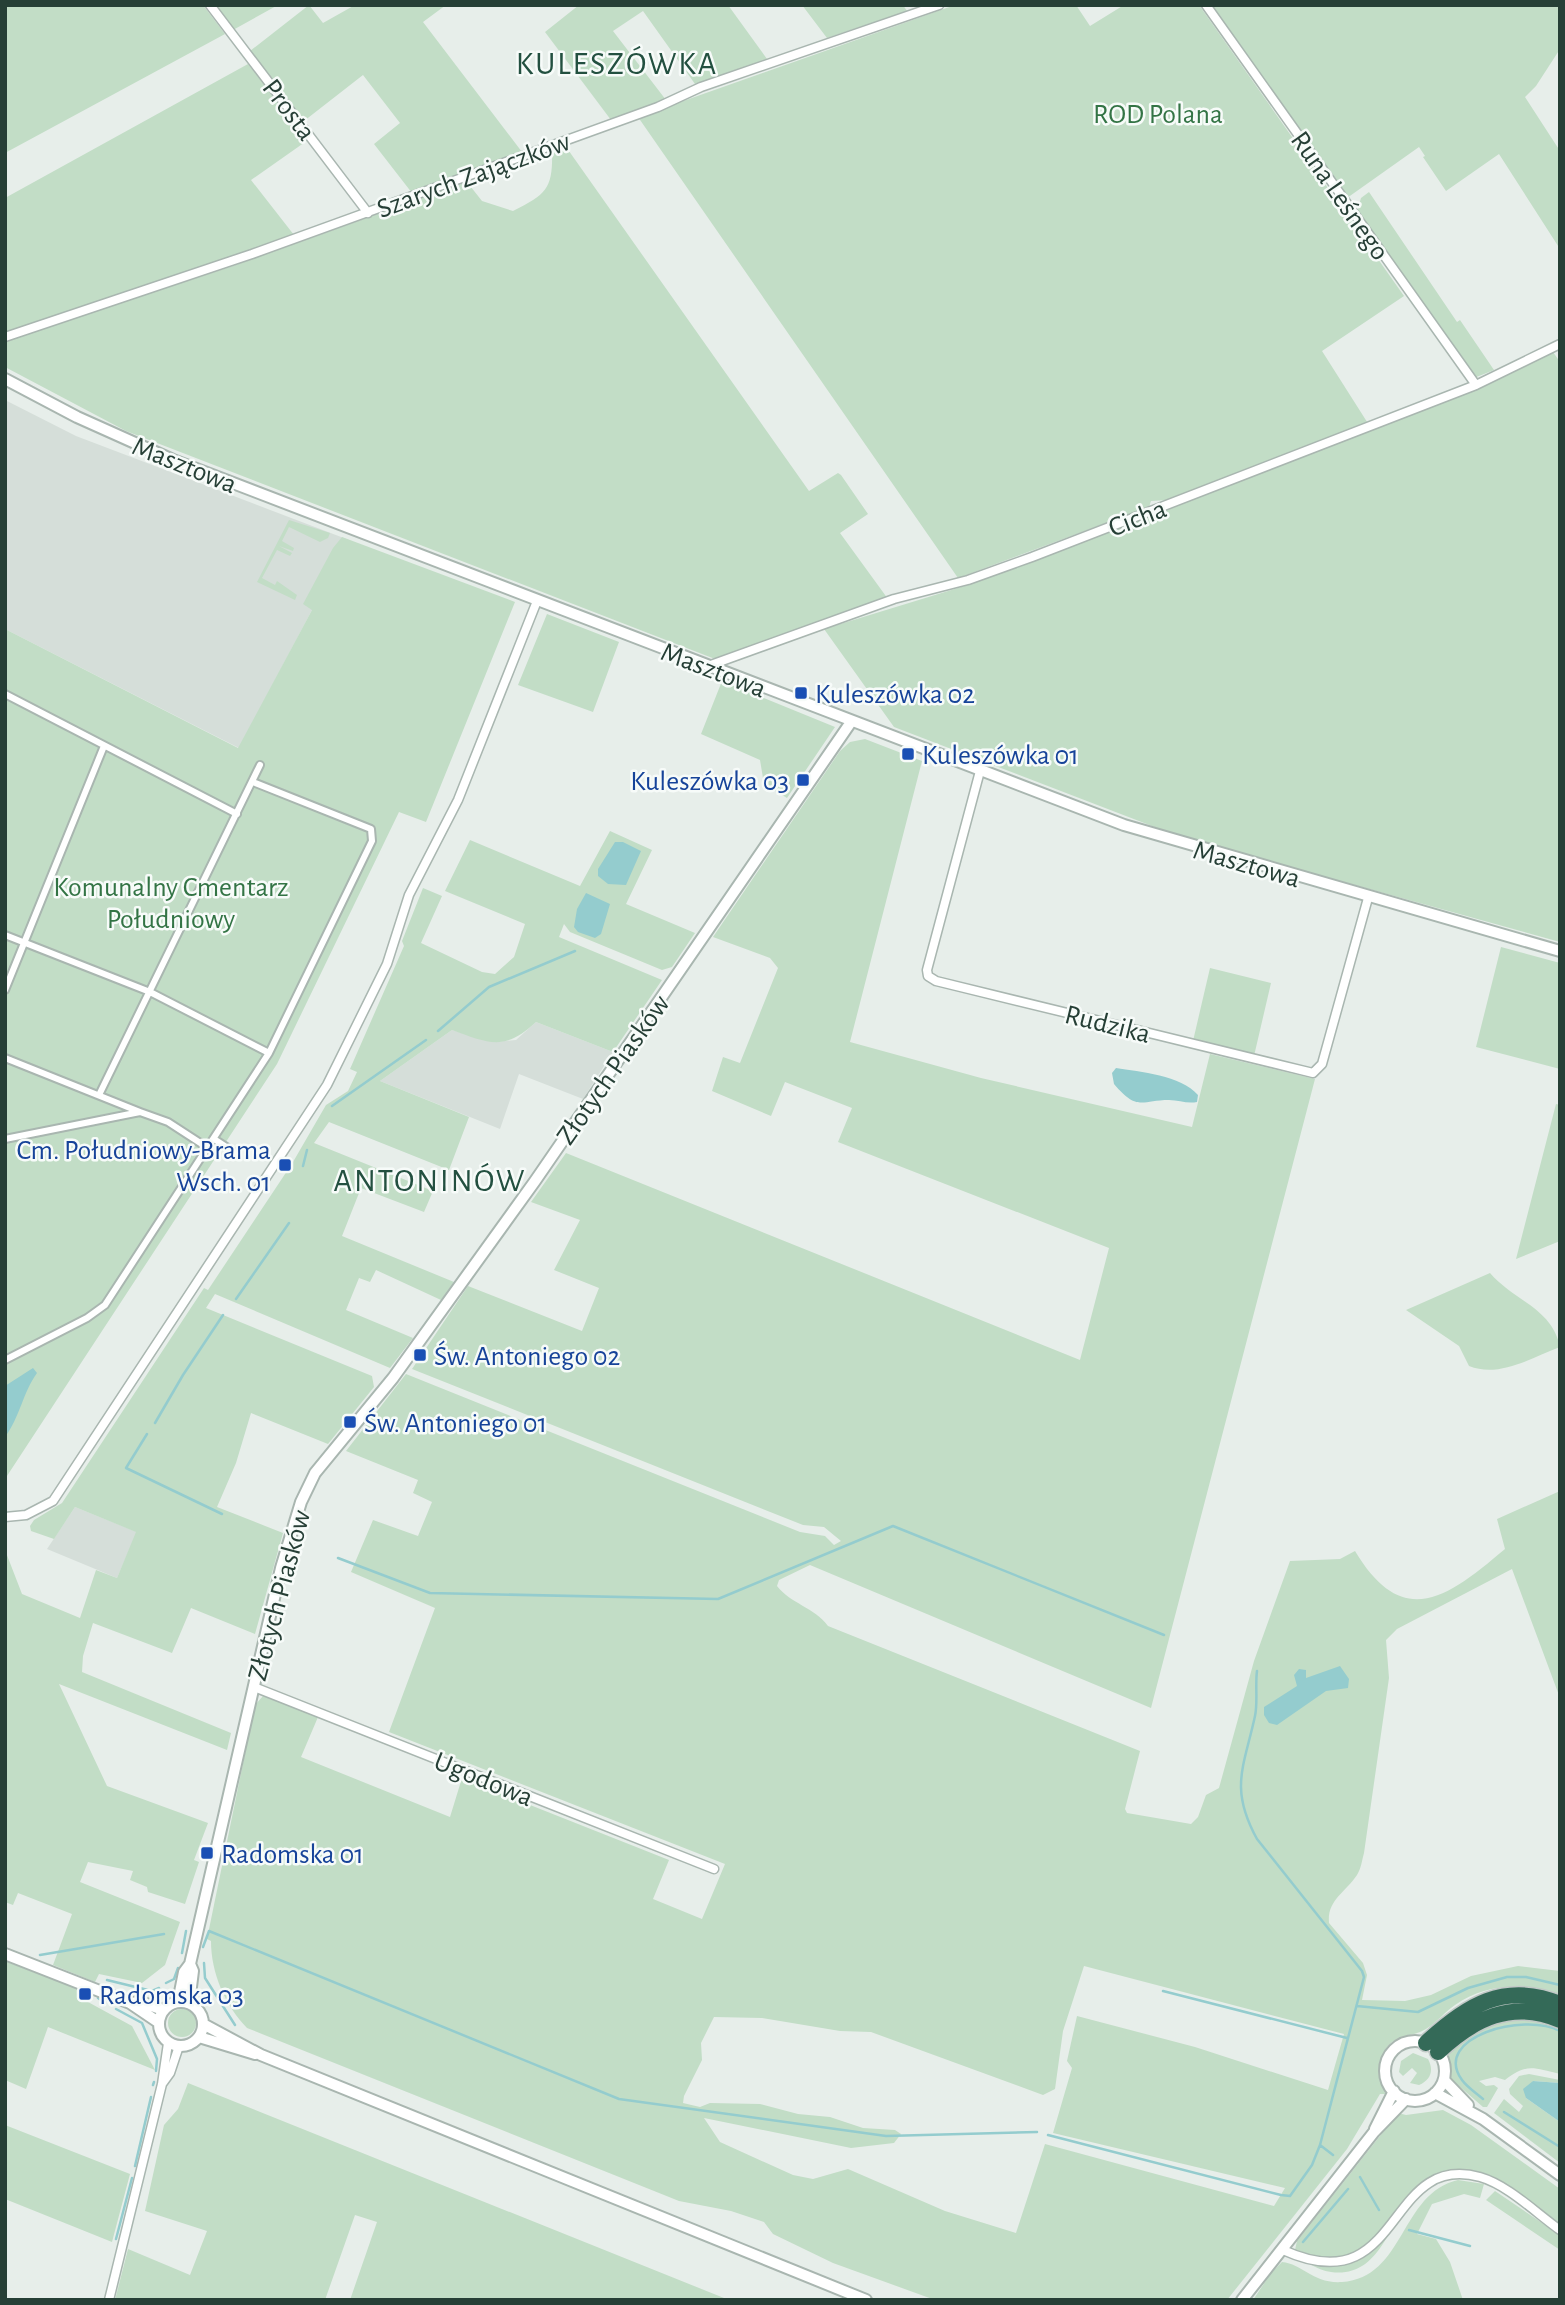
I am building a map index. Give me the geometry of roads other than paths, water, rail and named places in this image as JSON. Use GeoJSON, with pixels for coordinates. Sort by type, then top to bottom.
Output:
{"type":"FeatureCollection","features":[{"type":"Feature","properties":{"kind":"highway"},"geometry":{"type":"LineString","coordinates":[[1432,2047],[1465,2010],[1490,1999],[1519,1995],[1560,2004]]}},
{"type":"Feature","properties":{"kind":"highway"},"geometry":{"type":"LineString","coordinates":[[1432,2047],[1501,2012],[1537,2012],[1560,2020]]}},
{"type":"Feature","properties":{"kind":"street","name":"Prosta"},"geometry":{"type":"LineString","coordinates":[[211,5],[368,213]]}},
{"type":"Feature","properties":{"kind":"street","name":"Szarych Zajączków"},"geometry":{"type":"LineString","coordinates":[[5,337],[368,213],[658,107],[701,87],[939,5]]}},
{"type":"Feature","properties":{"kind":"street","name":"Runa Leśnego"},"geometry":{"type":"LineString","coordinates":[[1206,5],[1476,385]]}},
{"type":"Feature","properties":{"kind":"street","name":"Cicha"},"geometry":{"type":"LineString","coordinates":[[705,667],[894,599],[968,580],[1032,558],[1476,385],[1560,344]]}},
{"type":"Feature","properties":{"kind":"street","name":"Masztowa"},"geometry":{"type":"LineString","coordinates":[[5,379],[89,422],[173,460],[705,667],[1124,825],[1368,898],[1560,951]]}},
{"type":"Feature","properties":{"kind":"street"},"geometry":{"type":"LineString","coordinates":[[5,1517],[26,1515],[53,1502],[327,1085],[387,964],[409,895],[458,800],[537,601]]}},
{"type":"Feature","properties":{"kind":"street"},"geometry":{"type":"LineString","coordinates":[[5,695],[237,814]]}},
{"type":"Feature","properties":{"kind":"street","name":"Złotych Piasków"},"geometry":{"type":"LineString","coordinates":[[183,2002],[184,1972],[190,1964],[281,1567],[301,1502],[315,1473],[393,1378],[535,1181],[851,722]]}},
{"type":"Feature","properties":{"kind":"street"},"geometry":{"type":"LineString","coordinates":[[5,990],[104,746]]}},
{"type":"Feature","properties":{"kind":"street"},"geometry":{"type":"LineString","coordinates":[[99,1096],[260,765]]}},
{"type":"Feature","properties":{"kind":"street","name":"Rudzika"},"geometry":{"type":"LineString","coordinates":[[980,771],[927,970],[928,976],[936,981],[1313,1073],[1322,1064],[1368,898]]}},
{"type":"Feature","properties":{"kind":"street"},"geometry":{"type":"LineString","coordinates":[[5,1360],[87,1318],[105,1305],[269,1053],[372,841],[371,830],[253,782]]}},
{"type":"Feature","properties":{"kind":"street"},"geometry":{"type":"LineString","coordinates":[[5,935],[150,992],[269,1053]]}},
{"type":"Feature","properties":{"kind":"street"},"geometry":{"type":"LineString","coordinates":[[5,1058],[168,1122],[208,1148]]}},
{"type":"Feature","properties":{"kind":"street"},"geometry":{"type":"LineString","coordinates":[[5,1139],[140,1112]]}},
{"type":"Feature","properties":{"kind":"street"},"geometry":{"type":"LineString","coordinates":[[214,1139],[237,1154]]}},
{"type":"Feature","properties":{"kind":"street","name":"Ugodowa"},"geometry":{"type":"LineString","coordinates":[[254,1687],[714,1869]]}},
{"type":"Feature","properties":{"kind":"street"},"geometry":{"type":"LineString","coordinates":[[5,1954],[130,2003],[158,2022]]}},
{"type":"Feature","properties":{"kind":"street"},"geometry":{"type":"LineString","coordinates":[[130,2003],[141,2002],[163,2010],[183,2002],[198,2010],[203,2024],[199,2037],[190,2044],[174,2044],[160,2034],[158,2022],[163,2010]]}},
{"type":"Feature","properties":{"kind":"street"},"geometry":{"type":"LineString","coordinates":[[203,2024],[261,2055]]}},
{"type":"Feature","properties":{"kind":"street"},"geometry":{"type":"LineString","coordinates":[[199,2037],[261,2055],[866,2300]]}},
{"type":"Feature","properties":{"kind":"street"},"geometry":{"type":"LineString","coordinates":[[1407,2042],[1432,2047],[1445,2065],[1444,2080],[1435,2093],[1422,2099],[1406,2099],[1394,2091],[1386,2071],[1390,2055],[1407,2042]]}},
{"type":"Feature","properties":{"kind":"street"},"geometry":{"type":"LineString","coordinates":[[109,2300],[162,2084],[168,2077],[174,2044]]}},
{"type":"Feature","properties":{"kind":"street"},"geometry":{"type":"LineString","coordinates":[[1444,2080],[1483,2119]]}},
{"type":"Feature","properties":{"kind":"street"},"geometry":{"type":"LineString","coordinates":[[1374,2132],[1394,2091]]}},
{"type":"Feature","properties":{"kind":"street"},"geometry":{"type":"LineString","coordinates":[[1435,2093],[1483,2119],[1560,2175]]}},
{"type":"Feature","properties":{"kind":"street"},"geometry":{"type":"LineString","coordinates":[[1242,2300],[1374,2132],[1406,2099]]}},
{"type":"Feature","properties":{"kind":"street"},"geometry":{"type":"LineString","coordinates":[[1397,2233],[1418,2198],[1430,2186],[1445,2178],[1464,2175],[1493,2183],[1560,2230]]}},
{"type":"Feature","properties":{"kind":"street"},"geometry":{"type":"LineString","coordinates":[[1283,2250],[1306,2269]]}},
{"type":"Feature","properties":{"kind":"water"},"geometry":{"type":"Polygon","coordinates":[[[615,842],[623,842],[641,851],[626,885],[608,884],[598,876],[598,869],[615,842]]]}},
{"type":"Feature","properties":{"kind":"water"},"geometry":{"type":"Polygon","coordinates":[[[586,893],[610,904],[601,934],[595,938],[578,932],[574,927],[577,909],[586,893]]]}},
{"type":"Feature","properties":{"kind":"water"},"geometry":{"type":"Polygon","coordinates":[[[1116,1068],[1181,1083],[1198,1095],[1197,1102],[1135,1101],[1114,1084],[1112,1073],[1116,1068]]]}},
{"type":"Feature","properties":{"kind":"water"},"geometry":{"type":"Polygon","coordinates":[[[33,1368],[37,1373],[5,1437],[5,1386],[33,1368]]]}},
{"type":"Feature","properties":{"kind":"water"},"geometry":{"type":"Polygon","coordinates":[[[1340,1666],[1349,1679],[1348,1688],[1326,1691],[1277,1725],[1269,1723],[1264,1715],[1264,1707],[1297,1686],[1294,1675],[1299,1669],[1306,1670],[1306,1678],[1340,1666]]]}},
{"type":"Feature","properties":{"kind":"water"},"geometry":{"type":"Polygon","coordinates":[[[1533,2081],[1560,2083],[1560,2122],[1526,2098],[1523,2089],[1533,2081]]]}},
{"type":"Feature","properties":{"kind":"waterway"},"geometry":{"type":"LineString","coordinates":[[438,1031],[489,987],[575,951]]}},
{"type":"Feature","properties":{"kind":"waterway"},"geometry":{"type":"LineString","coordinates":[[332,1106],[426,1040]]}},
{"type":"Feature","properties":{"kind":"waterway"},"geometry":{"type":"LineString","coordinates":[[303,1166],[307,1150]]}},
{"type":"Feature","properties":{"kind":"waterway"},"geometry":{"type":"LineString","coordinates":[[236,1299],[289,1223]]}},
{"type":"Feature","properties":{"kind":"waterway"},"geometry":{"type":"LineString","coordinates":[[155,1423],[223,1315]]}},
{"type":"Feature","properties":{"kind":"waterway"},"geometry":{"type":"LineString","coordinates":[[147,1434],[126,1468],[222,1514]]}},
{"type":"Feature","properties":{"kind":"waterway"},"geometry":{"type":"LineString","coordinates":[[338,1558],[430,1593],[718,1599],[893,1526],[1164,1635]]}},
{"type":"Feature","properties":{"kind":"waterway"},"geometry":{"type":"LineString","coordinates":[[1048,2135],[1281,2195],[1290,2196],[1312,2165],[1320,2145],[1364,1977],[1257,1839],[1248,1821],[1243,1805],[1241,1778],[1256,1711],[1257,1671]]}},
{"type":"Feature","properties":{"kind":"waterway"},"geometry":{"type":"LineString","coordinates":[[182,1953],[186,1931]]}},
{"type":"Feature","properties":{"kind":"waterway"},"geometry":{"type":"LineString","coordinates":[[203,1947],[209,1931],[619,2099],[886,2136],[1037,2132]]}},
{"type":"Feature","properties":{"kind":"waterway"},"geometry":{"type":"LineString","coordinates":[[40,1955],[164,1934]]}},
{"type":"Feature","properties":{"kind":"waterway"},"geometry":{"type":"LineString","coordinates":[[204,1963],[205,1978],[235,2025]]}},
{"type":"Feature","properties":{"kind":"waterway"},"geometry":{"type":"LineString","coordinates":[[166,1983],[174,1979],[178,1968]]}},
{"type":"Feature","properties":{"kind":"waterway"},"geometry":{"type":"LineString","coordinates":[[1357,2006],[1418,2012],[1468,1988],[1507,1977],[1526,1977],[1560,1985]]}},
{"type":"Feature","properties":{"kind":"waterway"},"geometry":{"type":"LineString","coordinates":[[107,1980],[152,1991],[159,1988]]}},
{"type":"Feature","properties":{"kind":"waterway"},"geometry":{"type":"LineString","coordinates":[[1163,1991],[1347,2038]]}},
{"type":"Feature","properties":{"kind":"waterway"},"geometry":{"type":"LineString","coordinates":[[98,1998],[105,2003]]}},
{"type":"Feature","properties":{"kind":"waterway"},"geometry":{"type":"LineString","coordinates":[[116,2009],[142,2023],[157,2059],[156,2071]]}},
{"type":"Feature","properties":{"kind":"waterway"},"geometry":{"type":"LineString","coordinates":[[1483,2099],[1462,2080],[1456,2065],[1459,2052],[1470,2041],[1486,2032],[1505,2027],[1544,2026],[1560,2031]]}},
{"type":"Feature","properties":{"kind":"waterway"},"geometry":{"type":"LineString","coordinates":[[135,2166],[151,2097]]}},
{"type":"Feature","properties":{"kind":"waterway"},"geometry":{"type":"LineString","coordinates":[[1504,2112],[1560,2147]]}},
{"type":"Feature","properties":{"kind":"waterway"},"geometry":{"type":"LineString","coordinates":[[1320,2145],[1333,2155]]}},
{"type":"Feature","properties":{"kind":"waterway"},"geometry":{"type":"LineString","coordinates":[[1360,2177],[1379,2210]]}},
{"type":"Feature","properties":{"kind":"waterway"},"geometry":{"type":"LineString","coordinates":[[116,2239],[132,2178]]}},
{"type":"Feature","properties":{"kind":"waterway"},"geometry":{"type":"LineString","coordinates":[[1303,2242],[1348,2189]]}},
{"type":"Feature","properties":{"kind":"waterway"},"geometry":{"type":"LineString","coordinates":[[1409,2230],[1470,2246]]}},
{"type":"Feature","properties":{"kind":"place","name":"Kuleszówka 02"},"geometry":{"type":"Point","coordinates":[801,693]}},
{"type":"Feature","properties":{"kind":"place","name":"Kuleszówka 01"},"geometry":{"type":"Point","coordinates":[908,754]}},
{"type":"Feature","properties":{"kind":"place","name":"Kuleszówka 03"},"geometry":{"type":"Point","coordinates":[803,780]}},
{"type":"Feature","properties":{"kind":"place","name":"Cm. Południowy-Brama Wsch. 01"},"geometry":{"type":"Point","coordinates":[285,1165]}},
{"type":"Feature","properties":{"kind":"place","name":"Św. Antoniego 02"},"geometry":{"type":"Point","coordinates":[420,1355]}},
{"type":"Feature","properties":{"kind":"place","name":"Św. Antoniego 01"},"geometry":{"type":"Point","coordinates":[350,1422]}},
{"type":"Feature","properties":{"kind":"place","name":"Radomska 01"},"geometry":{"type":"Point","coordinates":[207,1853]}},
{"type":"Feature","properties":{"kind":"place","name":"Radomska 03"},"geometry":{"type":"Point","coordinates":[85,1994]}},
{"type":"Feature","properties":{"kind":"district","name":"KULESZÓWKA"},"geometry":{"type":"Point","coordinates":[617,63]}},
{"type":"Feature","properties":{"kind":"district","name":"ANTONINÓW"},"geometry":{"type":"Point","coordinates":[430,1180]}},
{"type":"Feature","properties":{"kind":"park label","name":"ROD Polana"},"geometry":{"type":"Point","coordinates":[1158,113]}},
{"type":"Feature","properties":{"kind":"park label","name":"Komunalny Cmentarz Południowy"},"geometry":{"type":"Point","coordinates":[171,902]}}]}
